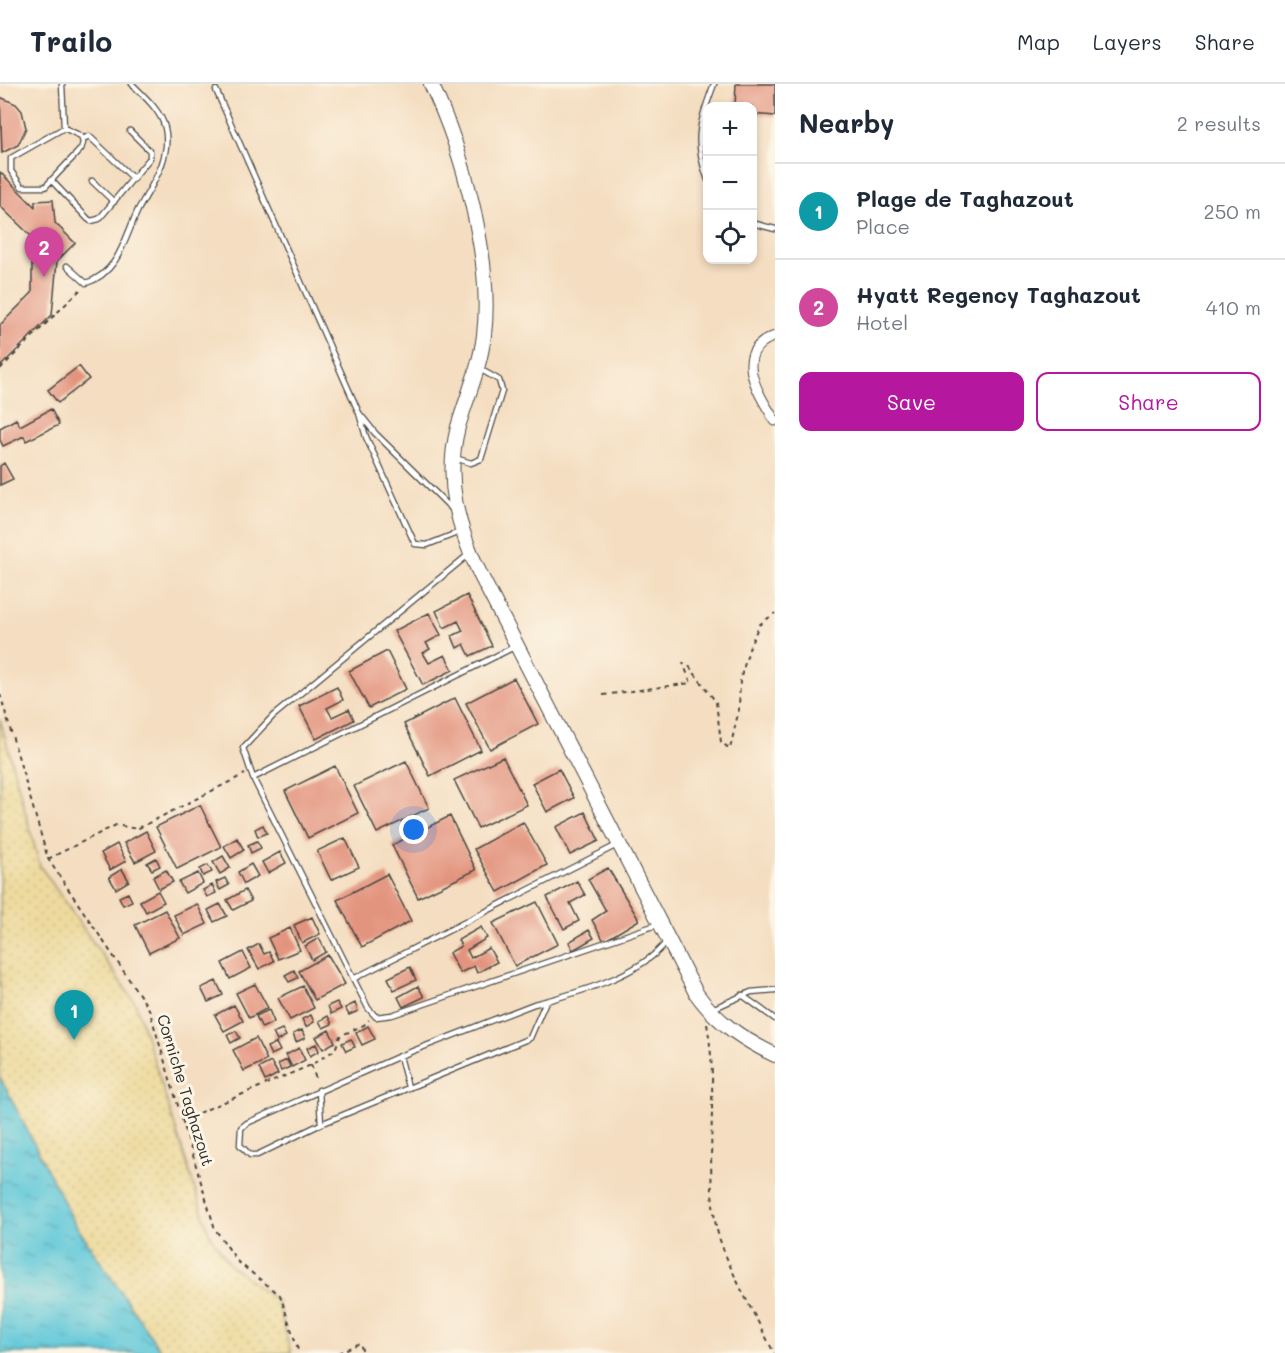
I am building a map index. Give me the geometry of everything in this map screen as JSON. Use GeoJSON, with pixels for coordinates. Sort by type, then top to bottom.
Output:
{"type":"FeatureCollection","features":[{"type":"Feature","properties":{"kind":"street"},"geometry":{"type":"LineString","coordinates":[[431,84],[457,149],[477,235],[485,313],[478,368],[458,428],[452,458],[455,512],[470,553],[668,940],[707,1007],[729,1028],[775,1055]]}},
{"type":"Feature","properties":{"kind":"street"},"geometry":{"type":"LineString","coordinates":[[775,336],[765,341],[754,352],[750,369],[752,378],[775,421]]}},
{"type":"Feature","properties":{"kind":"lane"},"geometry":{"type":"LineString","coordinates":[[62,84],[64,128]]}},
{"type":"Feature","properties":{"kind":"lane"},"geometry":{"type":"LineString","coordinates":[[67,266],[86,283],[105,270],[123,249],[139,210],[158,177],[166,136],[163,122],[132,84]]}},
{"type":"Feature","properties":{"kind":"lane"},"geometry":{"type":"LineString","coordinates":[[703,161],[698,142],[699,127],[714,84]]}},
{"type":"Feature","properties":{"kind":"lane"},"geometry":{"type":"LineString","coordinates":[[216,90],[359,413],[366,437],[415,544],[427,545],[462,531]]}},
{"type":"Feature","properties":{"kind":"lane"},"geometry":{"type":"LineString","coordinates":[[64,128],[74,130],[83,139],[81,149],[40,188],[22,187],[13,176],[10,162],[15,155],[64,128]]}},
{"type":"Feature","properties":{"kind":"lane"},"geometry":{"type":"LineString","coordinates":[[51,180],[91,221],[99,219],[150,158],[150,151],[130,131]]}},
{"type":"Feature","properties":{"kind":"lane"},"geometry":{"type":"LineString","coordinates":[[83,139],[89,136],[134,179]]}},
{"type":"Feature","properties":{"kind":"lane"},"geometry":{"type":"LineString","coordinates":[[92,181],[114,202]]}},
{"type":"Feature","properties":{"kind":"lane"},"geometry":{"type":"LineString","coordinates":[[757,224],[775,229]]}},
{"type":"Feature","properties":{"kind":"lane"},"geometry":{"type":"LineString","coordinates":[[452,458],[471,463],[481,459],[502,391],[499,380],[478,368]]}},
{"type":"Feature","properties":{"kind":"lane"},"geometry":{"type":"LineString","coordinates":[[359,413],[375,433],[455,512]]}},
{"type":"Feature","properties":{"kind":"lane"},"geometry":{"type":"LineString","coordinates":[[470,553],[273,716],[246,742],[243,755],[373,1016],[392,1016],[660,924]]}},
{"type":"Feature","properties":{"kind":"lane"},"geometry":{"type":"LineString","coordinates":[[253,778],[517,645]]}},
{"type":"Feature","properties":{"kind":"lane"},"geometry":{"type":"LineString","coordinates":[[355,978],[619,844]]}},
{"type":"Feature","properties":{"kind":"lane"},"geometry":{"type":"LineString","coordinates":[[546,1001],[530,1038],[321,1124],[257,1155],[250,1155],[240,1145],[241,1128],[247,1123],[400,1056],[546,1001],[579,993],[618,976],[659,952],[668,940]]}},
{"type":"Feature","properties":{"kind":"lane"},"geometry":{"type":"LineString","coordinates":[[707,1007],[742,995],[775,990]]}},
{"type":"Feature","properties":{"kind":"lane"},"geometry":{"type":"LineString","coordinates":[[742,995],[775,1019]]}},
{"type":"Feature","properties":{"kind":"lane"},"geometry":{"type":"LineString","coordinates":[[400,1056],[408,1087]]}},
{"type":"Feature","properties":{"kind":"lane"},"geometry":{"type":"LineString","coordinates":[[320,1090],[321,1124]]}},
{"type":"Feature","properties":{"kind":"path"},"geometry":{"type":"LineString","coordinates":[[0,369],[86,283]]}},
{"type":"Feature","properties":{"kind":"path"},"geometry":{"type":"LineString","coordinates":[[603,695],[691,683],[683,663],[689,666],[716,702],[721,742],[730,749],[739,709],[740,680],[750,646],[759,625],[775,613]]}},
{"type":"Feature","properties":{"kind":"path","name":"Corniche Taghazout"},"geometry":{"type":"LineString","coordinates":[[0,694],[48,859],[149,1009],[215,1229],[238,1262],[280,1295],[299,1353]]}},
{"type":"Feature","properties":{"kind":"path"},"geometry":{"type":"LineString","coordinates":[[48,859],[116,825],[137,829],[250,772]]}},
{"type":"Feature","properties":{"kind":"path"},"geometry":{"type":"LineString","coordinates":[[707,1007],[714,1108],[710,1156],[715,1222],[725,1252],[774,1353]]}},
{"type":"Feature","properties":{"kind":"path"},"geometry":{"type":"LineString","coordinates":[[182,1120],[311,1065],[335,1050],[340,1036],[364,1025],[373,1016]]}},
{"type":"Feature","properties":{"kind":"path"},"geometry":{"type":"LineString","coordinates":[[311,1065],[320,1090]]}},
{"type":"Feature","properties":{"kind":"path"},"geometry":{"type":"LineString","coordinates":[[338,1353],[360,1343],[363,1353]]}},
{"type":"Feature","properties":{"kind":"sand"},"geometry":{"type":"Polygon","coordinates":[[[0,719],[40,866],[136,1004],[209,1233],[230,1265],[277,1301],[291,1353],[162,1353],[75,1224],[0,1077],[0,719]]]}},
{"type":"Feature","properties":{"kind":"water"},"geometry":{"type":"Polygon","coordinates":[[[0,1077],[75,1224],[162,1353],[0,1353],[0,1077]]]}},
{"type":"Feature","properties":{"kind":"building"},"geometry":{"type":"Polygon","coordinates":[[[736,84],[775,84],[775,116],[757,114],[757,102],[735,102],[736,84]]]}},
{"type":"Feature","properties":{"kind":"building"},"geometry":{"type":"Polygon","coordinates":[[[0,97],[16,104],[22,111],[26,128],[18,145],[2,153],[0,97]]]}},
{"type":"Feature","properties":{"kind":"building"},"geometry":{"type":"Polygon","coordinates":[[[0,172],[35,207],[35,201],[53,200],[55,223],[75,243],[57,261],[52,315],[0,367],[0,325],[32,293],[32,237],[0,206],[0,172]]]}},
{"type":"Feature","properties":{"kind":"building"},"geometry":{"type":"Polygon","coordinates":[[[79,366],[89,379],[58,403],[48,390],[79,366]]]}},
{"type":"Feature","properties":{"kind":"building"},"geometry":{"type":"Polygon","coordinates":[[[51,409],[59,425],[26,441],[24,436],[3,446],[0,440],[0,428],[16,419],[20,426],[51,409]]]}},
{"type":"Feature","properties":{"kind":"building"},"geometry":{"type":"Polygon","coordinates":[[[4,463],[13,479],[0,485],[0,466],[4,463]]]}},
{"type":"Feature","properties":{"kind":"building"},"geometry":{"type":"Polygon","coordinates":[[[467,595],[492,646],[470,656],[464,644],[457,648],[452,636],[463,631],[458,621],[444,628],[436,611],[467,595]]]}},
{"type":"Feature","properties":{"kind":"building"},"geometry":{"type":"Polygon","coordinates":[[[429,613],[441,635],[426,643],[430,649],[423,653],[429,663],[445,655],[453,670],[423,685],[394,631],[429,613]]]}},
{"type":"Feature","properties":{"kind":"building"},"geometry":{"type":"Polygon","coordinates":[[[387,651],[406,689],[369,708],[349,671],[387,651]]]}},
{"type":"Feature","properties":{"kind":"building"},"geometry":{"type":"Polygon","coordinates":[[[514,678],[538,724],[490,749],[466,703],[514,678]]]}},
{"type":"Feature","properties":{"kind":"building"},"geometry":{"type":"Polygon","coordinates":[[[337,687],[343,700],[327,708],[332,717],[349,709],[354,720],[316,739],[299,706],[337,687]]]}},
{"type":"Feature","properties":{"kind":"building"},"geometry":{"type":"Polygon","coordinates":[[[455,698],[481,750],[430,776],[404,724],[455,698]]]}},
{"type":"Feature","properties":{"kind":"building"},"geometry":{"type":"Polygon","coordinates":[[[503,757],[527,805],[478,828],[454,780],[503,757]]]}},
{"type":"Feature","properties":{"kind":"building"},"geometry":{"type":"Polygon","coordinates":[[[406,761],[429,808],[377,833],[354,786],[406,761]]]}},
{"type":"Feature","properties":{"kind":"building"},"geometry":{"type":"Polygon","coordinates":[[[335,766],[358,813],[308,838],[285,791],[335,766]]]}},
{"type":"Feature","properties":{"kind":"building"},"geometry":{"type":"Polygon","coordinates":[[[559,769],[574,798],[547,812],[532,783],[559,769]]]}},
{"type":"Feature","properties":{"kind":"building"},"geometry":{"type":"Polygon","coordinates":[[[200,805],[221,847],[177,869],[156,827],[200,805]]]}},
{"type":"Feature","properties":{"kind":"building"},"geometry":{"type":"Polygon","coordinates":[[[585,812],[599,841],[570,855],[556,827],[585,812]]]}},
{"type":"Feature","properties":{"kind":"building"},"geometry":{"type":"Polygon","coordinates":[[[450,816],[476,870],[418,898],[392,845],[450,816]]]}},
{"type":"Feature","properties":{"kind":"building"},"geometry":{"type":"Polygon","coordinates":[[[523,822],[547,865],[498,892],[474,849],[523,822]]]}},
{"type":"Feature","properties":{"kind":"building"},"geometry":{"type":"Polygon","coordinates":[[[263,825],[267,833],[258,837],[255,829],[263,825]]]}},
{"type":"Feature","properties":{"kind":"building"},"geometry":{"type":"Polygon","coordinates":[[[146,831],[156,851],[135,862],[124,843],[146,831]]]}},
{"type":"Feature","properties":{"kind":"building"},"geometry":{"type":"Polygon","coordinates":[[[237,838],[244,850],[231,858],[224,846],[237,838]]]}},
{"type":"Feature","properties":{"kind":"building"},"geometry":{"type":"Polygon","coordinates":[[[345,838],[359,867],[331,880],[317,851],[345,838]]]}},
{"type":"Feature","properties":{"kind":"building"},"geometry":{"type":"Polygon","coordinates":[[[257,841],[261,848],[251,853],[248,845],[257,841]]]}},
{"type":"Feature","properties":{"kind":"building"},"geometry":{"type":"Polygon","coordinates":[[[117,844],[126,861],[110,870],[101,853],[117,844]]]}},
{"type":"Feature","properties":{"kind":"building"},"geometry":{"type":"Polygon","coordinates":[[[280,852],[286,863],[268,873],[262,862],[280,852]]]}},
{"type":"Feature","properties":{"kind":"building"},"geometry":{"type":"Polygon","coordinates":[[[223,856],[230,868],[220,874],[213,862],[223,856]]]}},
{"type":"Feature","properties":{"kind":"building"},"geometry":{"type":"Polygon","coordinates":[[[156,858],[160,866],[152,870],[147,863],[156,858]]]}},
{"type":"Feature","properties":{"kind":"building"},"geometry":{"type":"Polygon","coordinates":[[[251,864],[258,876],[244,884],[238,872],[251,864]]]}},
{"type":"Feature","properties":{"kind":"building"},"geometry":{"type":"Polygon","coordinates":[[[208,865],[212,872],[203,876],[200,869],[208,865]]]}},
{"type":"Feature","properties":{"kind":"building"},"geometry":{"type":"Polygon","coordinates":[[[608,868],[639,920],[604,941],[592,920],[606,911],[588,879],[608,868]]]}},
{"type":"Feature","properties":{"kind":"building"},"geometry":{"type":"Polygon","coordinates":[[[122,869],[129,881],[116,889],[109,877],[122,869]]]}},
{"type":"Feature","properties":{"kind":"building"},"geometry":{"type":"Polygon","coordinates":[[[166,870],[173,882],[159,889],[153,877],[166,870]]]}},
{"type":"Feature","properties":{"kind":"building"},"geometry":{"type":"Polygon","coordinates":[[[198,873],[203,883],[185,893],[179,882],[198,873]]]}},
{"type":"Feature","properties":{"kind":"building"},"geometry":{"type":"Polygon","coordinates":[[[387,874],[411,921],[362,947],[337,900],[387,874]]]}},
{"type":"Feature","properties":{"kind":"building"},"geometry":{"type":"Polygon","coordinates":[[[225,878],[229,885],[220,890],[216,882],[225,878]]]}},
{"type":"Feature","properties":{"kind":"building"},"geometry":{"type":"Polygon","coordinates":[[[577,881],[585,895],[570,903],[579,921],[564,929],[547,897],[577,881]]]}},
{"type":"Feature","properties":{"kind":"building"},"geometry":{"type":"Polygon","coordinates":[[[212,885],[216,893],[207,897],[203,890],[212,885]]]}},
{"type":"Feature","properties":{"kind":"building"},"geometry":{"type":"Polygon","coordinates":[[[245,890],[251,901],[233,910],[227,900],[245,890]]]}},
{"type":"Feature","properties":{"kind":"building"},"geometry":{"type":"Polygon","coordinates":[[[158,891],[164,902],[146,912],[140,901],[158,891]]]}},
{"type":"Feature","properties":{"kind":"building"},"geometry":{"type":"Polygon","coordinates":[[[128,893],[132,901],[123,905],[119,897],[128,893]]]}},
{"type":"Feature","properties":{"kind":"building"},"geometry":{"type":"Polygon","coordinates":[[[537,902],[558,944],[515,966],[493,923],[537,902]]]}},
{"type":"Feature","properties":{"kind":"building"},"geometry":{"type":"Polygon","coordinates":[[[197,904],[207,924],[184,935],[174,915],[197,904]]]}},
{"type":"Feature","properties":{"kind":"building"},"geometry":{"type":"Polygon","coordinates":[[[220,904],[227,916],[214,922],[208,910],[220,904]]]}},
{"type":"Feature","properties":{"kind":"building"},"geometry":{"type":"Polygon","coordinates":[[[165,910],[180,938],[149,953],[135,925],[165,910]]]}},
{"type":"Feature","properties":{"kind":"building"},"geometry":{"type":"Polygon","coordinates":[[[312,917],[320,934],[302,943],[294,925],[312,917]]]}},
{"type":"Feature","properties":{"kind":"building"},"geometry":{"type":"Polygon","coordinates":[[[481,927],[487,938],[467,950],[471,958],[489,948],[497,962],[477,973],[474,966],[460,973],[449,953],[461,946],[458,940],[481,927]]]}},
{"type":"Feature","properties":{"kind":"building"},"geometry":{"type":"Polygon","coordinates":[[[290,928],[300,950],[278,959],[268,938],[290,928]]]}},
{"type":"Feature","properties":{"kind":"building"},"geometry":{"type":"Polygon","coordinates":[[[589,930],[594,938],[573,950],[569,942],[589,930]]]}},
{"type":"Feature","properties":{"kind":"building"},"geometry":{"type":"Polygon","coordinates":[[[319,938],[326,952],[312,960],[305,946],[319,938]]]}},
{"type":"Feature","properties":{"kind":"building"},"geometry":{"type":"Polygon","coordinates":[[[259,944],[264,954],[269,952],[274,961],[259,969],[248,950],[259,944]]]}},
{"type":"Feature","properties":{"kind":"building"},"geometry":{"type":"Polygon","coordinates":[[[243,952],[251,968],[230,979],[222,963],[243,952]]]}},
{"type":"Feature","properties":{"kind":"building"},"geometry":{"type":"Polygon","coordinates":[[[328,955],[345,984],[315,1000],[299,971],[328,955]]]}},
{"type":"Feature","properties":{"kind":"building"},"geometry":{"type":"Polygon","coordinates":[[[410,967],[416,980],[394,990],[388,978],[410,967]]]}},
{"type":"Feature","properties":{"kind":"building"},"geometry":{"type":"Polygon","coordinates":[[[294,970],[298,978],[289,982],[285,975],[294,970]]]}},
{"type":"Feature","properties":{"kind":"building"},"geometry":{"type":"Polygon","coordinates":[[[216,981],[223,995],[208,1002],[201,988],[216,981]]]}},
{"type":"Feature","properties":{"kind":"building"},"geometry":{"type":"Polygon","coordinates":[[[255,984],[268,1008],[249,1018],[236,993],[255,984]]]}},
{"type":"Feature","properties":{"kind":"building"},"geometry":{"type":"Polygon","coordinates":[[[303,986],[314,1008],[290,1020],[278,998],[303,986]]]}},
{"type":"Feature","properties":{"kind":"building"},"geometry":{"type":"Polygon","coordinates":[[[418,986],[424,997],[403,1007],[398,997],[418,986]]]}},
{"type":"Feature","properties":{"kind":"building"},"geometry":{"type":"Polygon","coordinates":[[[337,1002],[341,1009],[331,1014],[328,1006],[337,1002]]]}},
{"type":"Feature","properties":{"kind":"building"},"geometry":{"type":"Polygon","coordinates":[[[355,1003],[358,1011],[349,1015],[345,1008],[355,1003]]]}},
{"type":"Feature","properties":{"kind":"building"},"geometry":{"type":"Polygon","coordinates":[[[234,1005],[243,1021],[224,1031],[215,1015],[234,1005]]]}},
{"type":"Feature","properties":{"kind":"building"},"geometry":{"type":"Polygon","coordinates":[[[269,1010],[274,1022],[262,1028],[256,1016],[269,1010]]]}},
{"type":"Feature","properties":{"kind":"building"},"geometry":{"type":"Polygon","coordinates":[[[311,1015],[314,1022],[306,1027],[302,1019],[311,1015]]]}},
{"type":"Feature","properties":{"kind":"building"},"geometry":{"type":"Polygon","coordinates":[[[328,1016],[332,1024],[323,1028],[319,1021],[328,1016]]]}},
{"type":"Feature","properties":{"kind":"building"},"geometry":{"type":"Polygon","coordinates":[[[368,1026],[375,1039],[362,1045],[356,1033],[368,1026]]]}},
{"type":"Feature","properties":{"kind":"building"},"geometry":{"type":"Polygon","coordinates":[[[282,1029],[286,1036],[277,1041],[273,1033],[282,1029]]]}},
{"type":"Feature","properties":{"kind":"building"},"geometry":{"type":"Polygon","coordinates":[[[302,1030],[305,1038],[296,1042],[293,1034],[302,1030]]]}},
{"type":"Feature","properties":{"kind":"building"},"geometry":{"type":"Polygon","coordinates":[[[329,1030],[335,1042],[323,1049],[316,1037],[329,1030]]]}},
{"type":"Feature","properties":{"kind":"building"},"geometry":{"type":"Polygon","coordinates":[[[236,1031],[240,1038],[231,1043],[227,1035],[236,1031]]]}},
{"type":"Feature","properties":{"kind":"building"},"geometry":{"type":"Polygon","coordinates":[[[256,1038],[267,1060],[244,1071],[233,1050],[256,1038]]]}},
{"type":"Feature","properties":{"kind":"building"},"geometry":{"type":"Polygon","coordinates":[[[351,1039],[355,1047],[346,1051],[342,1043],[351,1039]]]}},
{"type":"Feature","properties":{"kind":"building"},"geometry":{"type":"Polygon","coordinates":[[[276,1043],[280,1051],[271,1055],[267,1047],[276,1043]]]}},
{"type":"Feature","properties":{"kind":"building"},"geometry":{"type":"Polygon","coordinates":[[[316,1044],[319,1051],[310,1056],[307,1048],[316,1044]]]}},
{"type":"Feature","properties":{"kind":"building"},"geometry":{"type":"Polygon","coordinates":[[[299,1048],[305,1060],[292,1067],[286,1055],[299,1048]]]}},
{"type":"Feature","properties":{"kind":"building"},"geometry":{"type":"Polygon","coordinates":[[[287,1060],[290,1067],[281,1071],[278,1064],[287,1060]]]}},
{"type":"Feature","properties":{"kind":"building"},"geometry":{"type":"Polygon","coordinates":[[[271,1062],[278,1074],[265,1081],[259,1068],[271,1062]]]}},
{"type":"Feature","properties":{"kind":"place","name":"Hyatt Regency Taghazout"},"geometry":{"type":"Point","coordinates":[44,277]}},
{"type":"Feature","properties":{"kind":"place","name":"Plage de Taghazout"},"geometry":{"type":"Point","coordinates":[74,1040]}}]}
